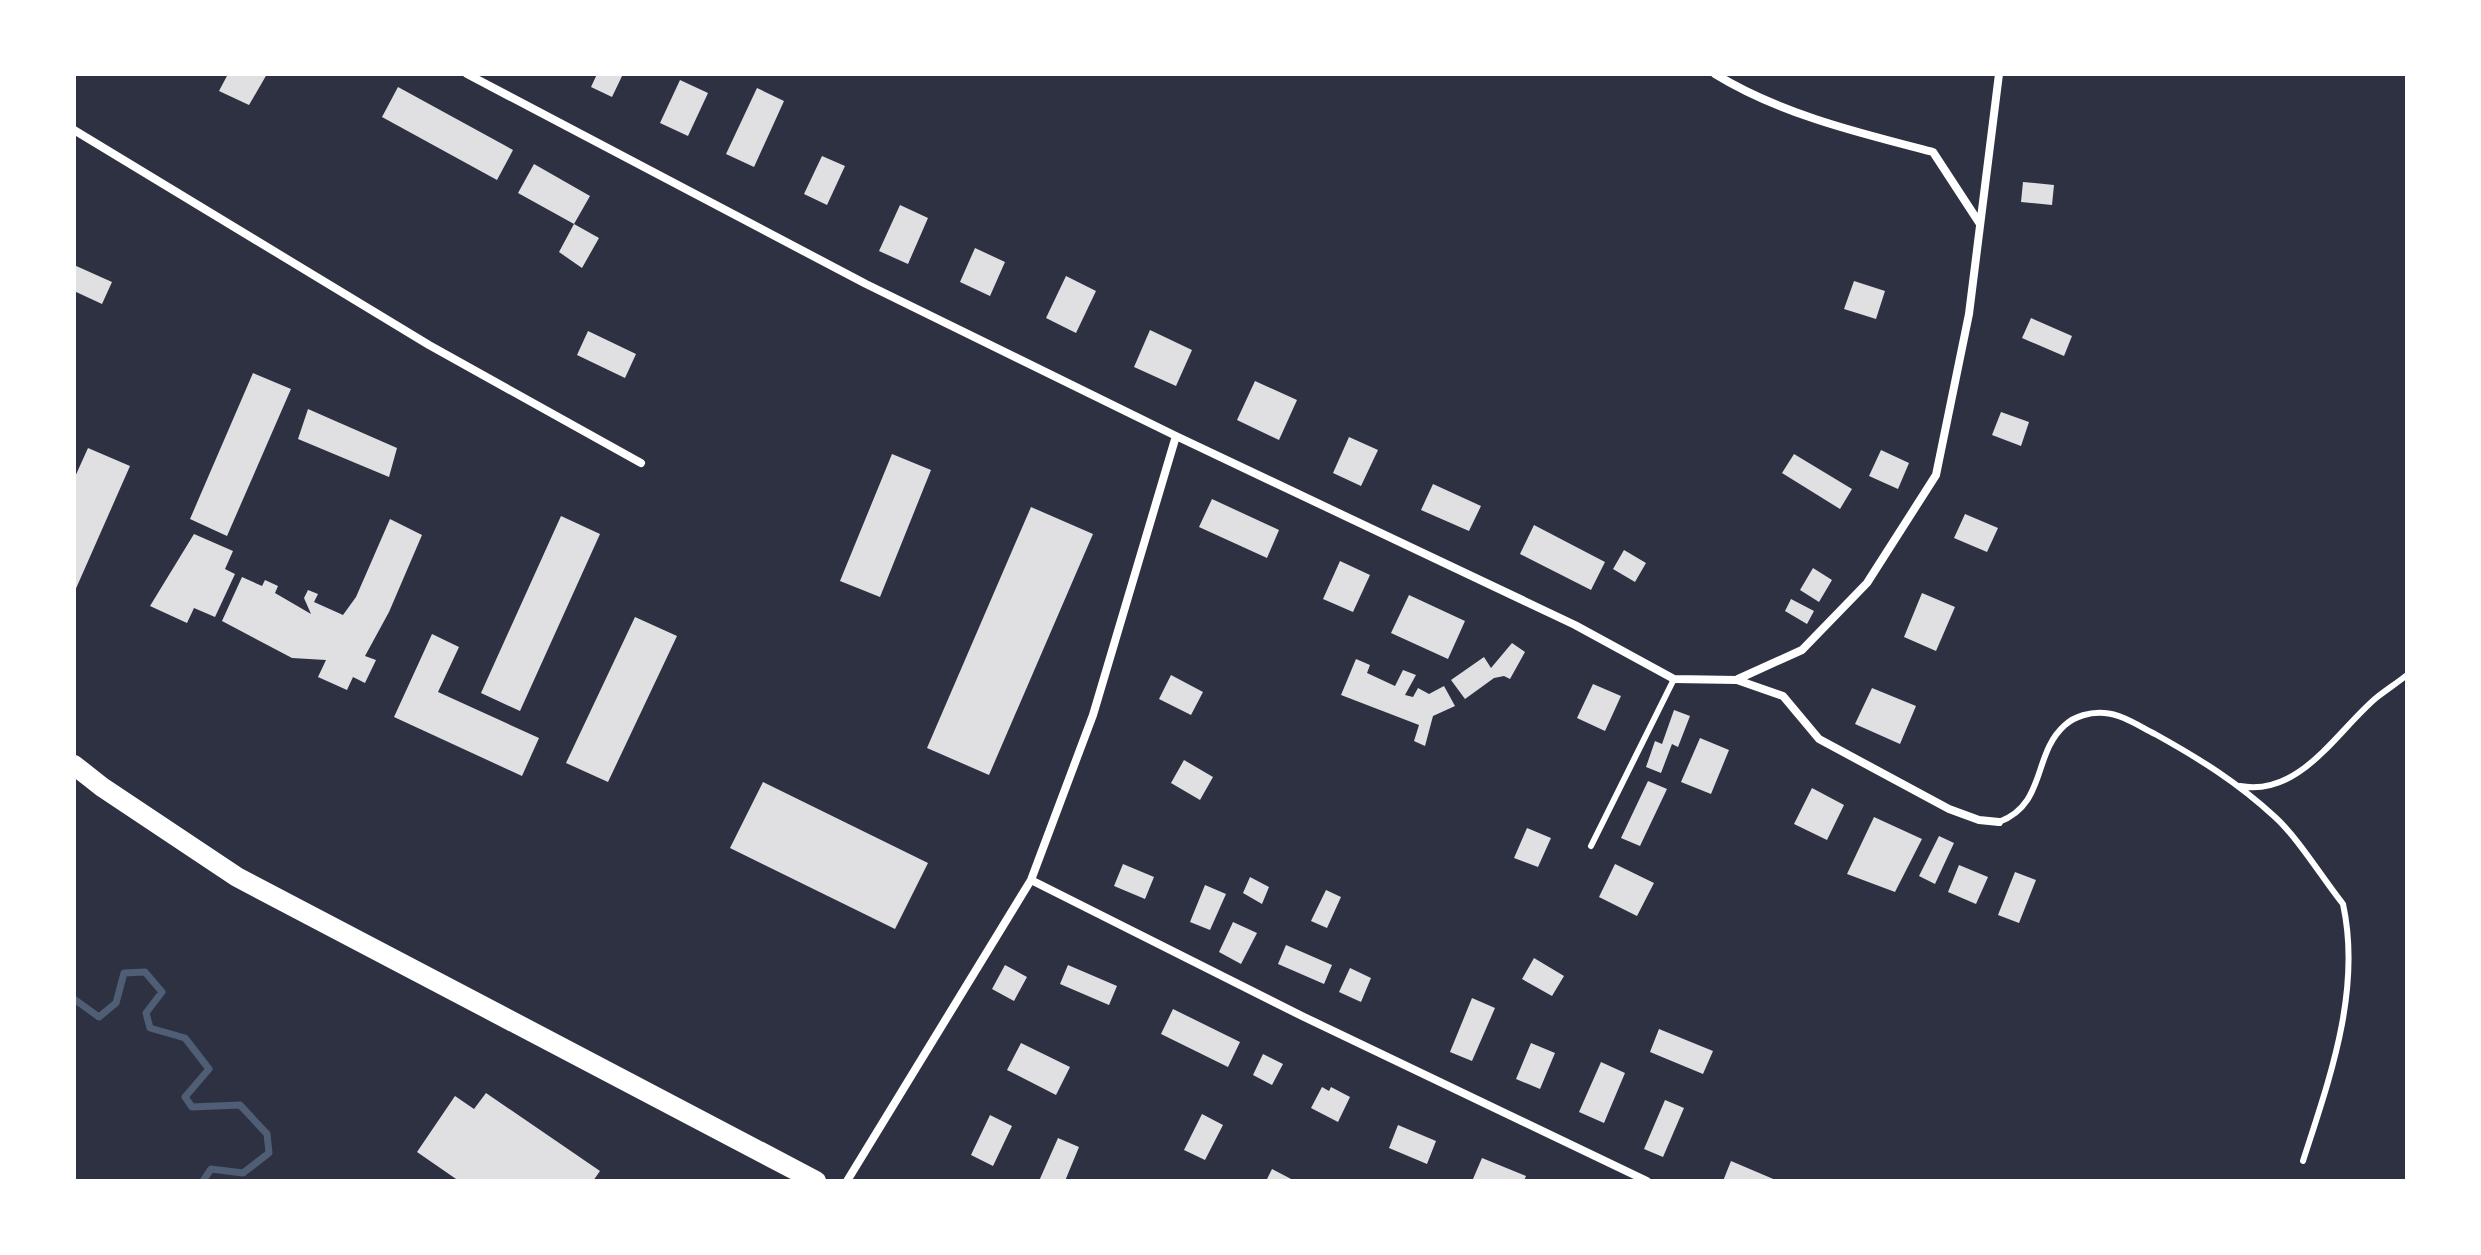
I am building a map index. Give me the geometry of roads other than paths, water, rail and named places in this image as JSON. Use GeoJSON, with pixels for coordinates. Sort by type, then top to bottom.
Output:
{"type":"FeatureCollection","features":[{"type":"Feature","properties":{"kind":"main road"},"geometry":{"type":"LineString","coordinates":[[74,765],[237,877],[816,1181]]}},
{"type":"Feature","properties":{"kind":"street"},"geometry":{"type":"LineString","coordinates":[[467,74],[866,284],[1176,436],[1575,625],[1674,679],[1737,680],[1783,696],[1819,739],[1949,809],[1979,820],[1999,822]]}},
{"type":"Feature","properties":{"kind":"street"},"geometry":{"type":"LineString","coordinates":[[1715,74],[1746,93],[1863,134],[1933,152],[1981,225]]}},
{"type":"Feature","properties":{"kind":"street"},"geometry":{"type":"LineString","coordinates":[[1737,680],[1802,650],[1867,583],[1936,475],[1969,314],[1999,74]]}},
{"type":"Feature","properties":{"kind":"street"},"geometry":{"type":"LineString","coordinates":[[74,130],[429,345],[641,463]]}},
{"type":"Feature","properties":{"kind":"street"},"geometry":{"type":"LineString","coordinates":[[847,1181],[1031,880],[1093,715],[1176,436]]}},
{"type":"Feature","properties":{"kind":"street"},"geometry":{"type":"LineString","coordinates":[[1031,880],[1304,1017],[1647,1181]]}},
{"type":"Feature","properties":{"kind":"lane"},"geometry":{"type":"LineString","coordinates":[[2236,785],[2255,789],[2285,781],[2321,754],[2376,698],[2407,675]]}},
{"type":"Feature","properties":{"kind":"lane"},"geometry":{"type":"LineString","coordinates":[[1591,846],[1674,679]]}},
{"type":"Feature","properties":{"kind":"lane"},"geometry":{"type":"LineString","coordinates":[[1999,822],[2012,818],[2031,796],[2053,738],[2076,717],[2092,713],[2124,718],[2212,765],[2277,819],[2343,904],[2346,920],[2345,1003],[2333,1068],[2303,1161]]}},
{"type":"Feature","properties":{"kind":"waterway"},"geometry":{"type":"LineString","coordinates":[[74,999],[99,1017],[116,1003],[124,973],[145,972],[162,992],[146,1013],[150,1028],[185,1038],[209,1069],[185,1097],[192,1107],[240,1105],[267,1134],[269,1153],[243,1173],[211,1169],[203,1181]]}}]}
